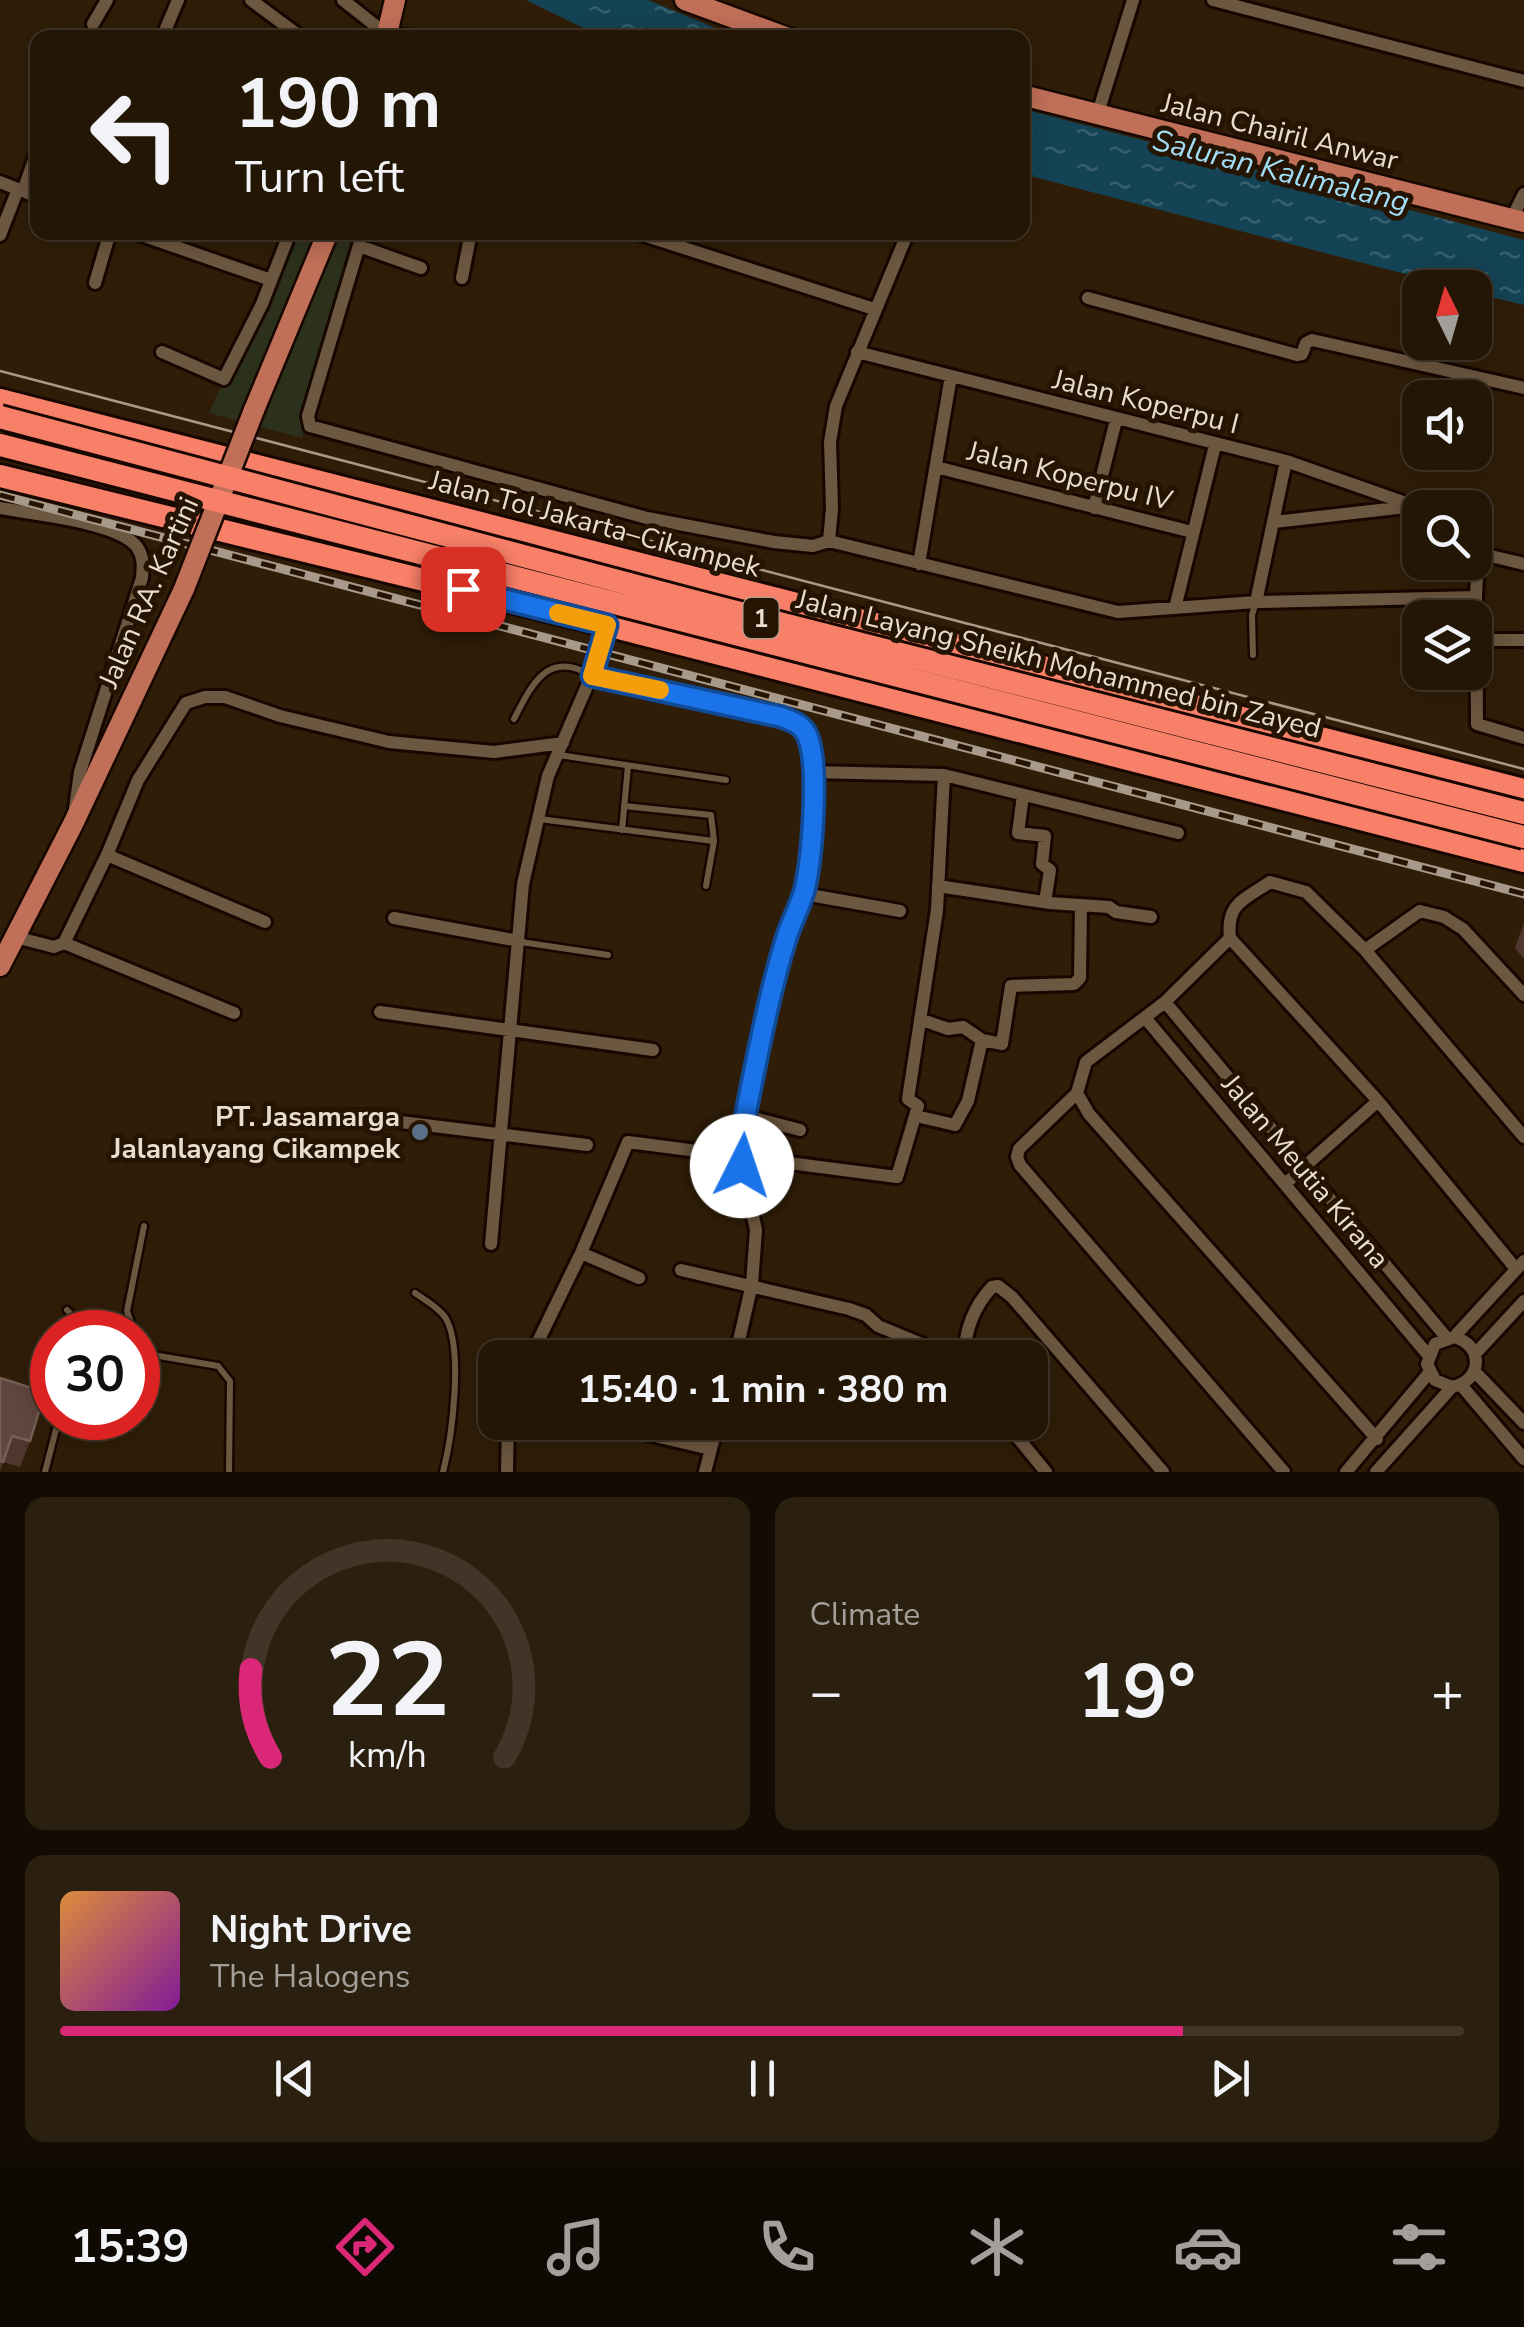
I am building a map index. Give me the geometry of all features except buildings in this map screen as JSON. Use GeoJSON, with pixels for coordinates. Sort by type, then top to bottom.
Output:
{"type":"FeatureCollection","features":[{"type":"Feature","properties":{"kind":"highway","name":"Jalan Tol Jakarta–Cikampek"},"geometry":{"type":"LineString","coordinates":[[0,400],[1524,790]]}},
{"type":"Feature","properties":{"kind":"highway","name":"Jalan Layang Sheikh Mohammed bin Zayed"},"geometry":{"type":"LineString","coordinates":[[0,417],[678,597],[1524,812]]}},
{"type":"Feature","properties":{"kind":"highway","name":"Jalan Layang Sheikh Mohammed bin Zayed"},"geometry":{"type":"LineString","coordinates":[[0,445],[1524,837]]}},
{"type":"Feature","properties":{"kind":"highway","name":"1"},"geometry":{"type":"LineString","coordinates":[[0,476],[607,625],[1524,860]]}},
{"type":"Feature","properties":{"kind":"main road"},"geometry":{"type":"LineString","coordinates":[[387,30],[394,0]]}},
{"type":"Feature","properties":{"kind":"main road"},"geometry":{"type":"LineString","coordinates":[[685,0],[766,30]]}},
{"type":"Feature","properties":{"kind":"main road","name":"Jalan Chairil Anwar"},"geometry":{"type":"LineString","coordinates":[[1030,97],[1518,220]]}},
{"type":"Feature","properties":{"kind":"main road","name":"Jalan RA. Kartini"},"geometry":{"type":"LineString","coordinates":[[0,966],[9,938],[73,824],[184,589],[325,240]]}},
{"type":"Feature","properties":{"kind":"street"},"geometry":{"type":"LineString","coordinates":[[93,24],[106,0]]}},
{"type":"Feature","properties":{"kind":"street"},"geometry":{"type":"LineString","coordinates":[[165,30],[178,0]]}},
{"type":"Feature","properties":{"kind":"street"},"geometry":{"type":"LineString","coordinates":[[251,0],[291,30]]}},
{"type":"Feature","properties":{"kind":"street"},"geometry":{"type":"LineString","coordinates":[[343,0],[379,30]]}},
{"type":"Feature","properties":{"kind":"street"},"geometry":{"type":"LineString","coordinates":[[1098,113],[1133,0]]}},
{"type":"Feature","properties":{"kind":"street"},"geometry":{"type":"LineString","coordinates":[[1213,0],[1524,81]]}},
{"type":"Feature","properties":{"kind":"street"},"geometry":{"type":"LineString","coordinates":[[0,235],[30,168]]}},
{"type":"Feature","properties":{"kind":"street"},"geometry":{"type":"LineString","coordinates":[[0,182],[30,194]]}},
{"type":"Feature","properties":{"kind":"street"},"geometry":{"type":"LineString","coordinates":[[1518,220],[1524,194]]}},
{"type":"Feature","properties":{"kind":"street"},"geometry":{"type":"LineString","coordinates":[[95,283],[108,240]]}},
{"type":"Feature","properties":{"kind":"street"},"geometry":{"type":"LineString","coordinates":[[157,240],[271,280]]}},
{"type":"Feature","properties":{"kind":"street"},"geometry":{"type":"LineString","coordinates":[[162,352],[224,379],[287,240]]}},
{"type":"Feature","properties":{"kind":"street"},"geometry":{"type":"LineString","coordinates":[[361,240],[308,416],[310,426],[647,518],[774,542],[813,546],[829,541],[1104,610],[1476,597]]}},
{"type":"Feature","properties":{"kind":"street"},"geometry":{"type":"LineString","coordinates":[[363,240],[422,268]]}},
{"type":"Feature","properties":{"kind":"street"},"geometry":{"type":"LineString","coordinates":[[462,278],[470,240]]}},
{"type":"Feature","properties":{"kind":"street"},"geometry":{"type":"LineString","coordinates":[[659,240],[874,310]]}},
{"type":"Feature","properties":{"kind":"street"},"geometry":{"type":"LineString","coordinates":[[829,541],[832,425],[857,352],[905,240]]}},
{"type":"Feature","properties":{"kind":"street"},"geometry":{"type":"LineString","coordinates":[[1088,298],[1297,355],[1312,340],[1524,388]]}},
{"type":"Feature","properties":{"kind":"street","name":"Jalan Koperpu I"},"geometry":{"type":"LineString","coordinates":[[857,352],[1286,461],[1402,501]]}},
{"type":"Feature","properties":{"kind":"street"},"geometry":{"type":"LineString","coordinates":[[919,564],[950,376]]}},
{"type":"Feature","properties":{"kind":"street"},"geometry":{"type":"LineString","coordinates":[[1094,508],[1116,420]]}},
{"type":"Feature","properties":{"kind":"street"},"geometry":{"type":"LineString","coordinates":[[1175,608],[1215,446]]}},
{"type":"Feature","properties":{"kind":"street"},"geometry":{"type":"LineString","coordinates":[[1256,602],[1286,461]]}},
{"type":"Feature","properties":{"kind":"street","name":"Jalan Koperpu IV"},"geometry":{"type":"LineString","coordinates":[[936,467],[1192,532]]}},
{"type":"Feature","properties":{"kind":"street"},"geometry":{"type":"LineString","coordinates":[[0,508],[109,530],[134,543],[144,559],[142,578],[80,772],[73,824]]}},
{"type":"Feature","properties":{"kind":"street"},"geometry":{"type":"LineString","coordinates":[[1274,522],[1402,509]]}},
{"type":"Feature","properties":{"kind":"street"},"geometry":{"type":"LineString","coordinates":[[1492,552],[1524,564]]}},
{"type":"Feature","properties":{"kind":"street"},"geometry":{"type":"LineString","coordinates":[[1476,580],[1476,600]]}},
{"type":"Feature","properties":{"kind":"street"},"geometry":{"type":"LineString","coordinates":[[1492,640],[1524,640]]}},
{"type":"Feature","properties":{"kind":"street"},"geometry":{"type":"LineString","coordinates":[[491,1244],[524,884],[548,776],[592,675],[798,723],[808,736],[814,824],[804,894],[787,935],[766,1008],[740,1156],[756,1230],[752,1284],[739,1340]]}},
{"type":"Feature","properties":{"kind":"street"},"geometry":{"type":"LineString","coordinates":[[1477,690],[1477,724],[1524,738]]}},
{"type":"Feature","properties":{"kind":"street"},"geometry":{"type":"LineString","coordinates":[[9,938],[54,947],[64,943],[138,780],[186,703],[205,697],[225,697],[280,716],[389,742],[494,752],[560,749]]}},
{"type":"Feature","properties":{"kind":"street"},"geometry":{"type":"LineString","coordinates":[[812,772],[944,775],[1178,834]]}},
{"type":"Feature","properties":{"kind":"street"},"geometry":{"type":"LineString","coordinates":[[539,1340],[628,1142],[897,1176],[918,1106],[908,1099],[938,886],[944,775]]}},
{"type":"Feature","properties":{"kind":"street"},"geometry":{"type":"LineString","coordinates":[[1023,795],[1018,833],[1045,836],[1042,864],[1050,870],[1045,902]]}},
{"type":"Feature","properties":{"kind":"street"},"geometry":{"type":"LineString","coordinates":[[106,855],[265,922]]}},
{"type":"Feature","properties":{"kind":"street"},"geometry":{"type":"LineString","coordinates":[[1524,1137],[1365,950],[1306,892],[1270,882],[1233,908],[1228,923],[1230,938],[1520,1265],[1450,1337],[1434,1344],[1428,1355],[1430,1373],[1443,1385],[1457,1386],[1524,1459]]}},
{"type":"Feature","properties":{"kind":"street"},"geometry":{"type":"LineString","coordinates":[[938,886],[1110,907],[1116,912],[1151,917]]}},
{"type":"Feature","properties":{"kind":"street"},"geometry":{"type":"LineString","coordinates":[[804,894],[900,911]]}},
{"type":"Feature","properties":{"kind":"street"},"geometry":{"type":"LineString","coordinates":[[920,1019],[948,1030],[964,1027],[982,1040],[1002,1044],[1011,986],[1074,984],[1080,978],[1082,905]]}},
{"type":"Feature","properties":{"kind":"street"},"geometry":{"type":"LineString","coordinates":[[1365,950],[1420,911],[1444,917],[1463,930],[1524,995]]}},
{"type":"Feature","properties":{"kind":"street"},"geometry":{"type":"LineString","coordinates":[[394,918],[519,941]]}},
{"type":"Feature","properties":{"kind":"street"},"geometry":{"type":"LineString","coordinates":[[1230,938],[1146,1019],[1086,1062],[1077,1092],[1020,1149],[1017,1158],[1284,1472]]}},
{"type":"Feature","properties":{"kind":"street"},"geometry":{"type":"LineString","coordinates":[[64,943],[234,1014]]}},
{"type":"Feature","properties":{"kind":"street","name":"Jalan Meutia Kirana"},"geometry":{"type":"LineString","coordinates":[[1165,1002],[1450,1337]]}},
{"type":"Feature","properties":{"kind":"street"},"geometry":{"type":"LineString","coordinates":[[380,1012],[654,1050]]}},
{"type":"Feature","properties":{"kind":"street","name":"Jalan Meutia Kirana"},"geometry":{"type":"LineString","coordinates":[[1146,1019],[1428,1355]]}},
{"type":"Feature","properties":{"kind":"street"},"geometry":{"type":"LineString","coordinates":[[916,1116],[955,1125],[968,1100],[982,1040]]}},
{"type":"Feature","properties":{"kind":"street"},"geometry":{"type":"LineString","coordinates":[[1077,1092],[1089,1114],[1377,1439]]}},
{"type":"Feature","properties":{"kind":"street"},"geometry":{"type":"LineString","coordinates":[[1285,1184],[1378,1101]]}},
{"type":"Feature","properties":{"kind":"street"},"geometry":{"type":"LineString","coordinates":[[352,1116],[587,1145]]}},
{"type":"Feature","properties":{"kind":"street"},"geometry":{"type":"LineString","coordinates":[[746,1116],[800,1130]]}},
{"type":"Feature","properties":{"kind":"street"},"geometry":{"type":"LineString","coordinates":[[581,1253],[639,1278]]}},
{"type":"Feature","properties":{"kind":"street"},"geometry":{"type":"LineString","coordinates":[[681,1270],[849,1308],[912,1340]]}},
{"type":"Feature","properties":{"kind":"street"},"geometry":{"type":"LineString","coordinates":[[964,1340],[976,1309],[992,1287],[998,1286],[1012,1297],[1163,1472]]}},
{"type":"Feature","properties":{"kind":"street"},"geometry":{"type":"LineString","coordinates":[[1476,1354],[1524,1301]]}},
{"type":"Feature","properties":{"kind":"street"},"geometry":{"type":"LineString","coordinates":[[1450,1337],[1471,1345],[1476,1354],[1475,1372],[1524,1423]]}},
{"type":"Feature","properties":{"kind":"street"},"geometry":{"type":"LineString","coordinates":[[1376,1472],[1475,1372]]}},
{"type":"Feature","properties":{"kind":"street"},"geometry":{"type":"LineString","coordinates":[[1346,1472],[1430,1373]]}},
{"type":"Feature","properties":{"kind":"street"},"geometry":{"type":"LineString","coordinates":[[507,1472],[508,1440]]}},
{"type":"Feature","properties":{"kind":"street"},"geometry":{"type":"LineString","coordinates":[[672,1440],[710,1449]]}},
{"type":"Feature","properties":{"kind":"street"},"geometry":{"type":"LineString","coordinates":[[704,1472],[713,1440]]}},
{"type":"Feature","properties":{"kind":"street"},"geometry":{"type":"LineString","coordinates":[[1020,1440],[1046,1472]]}},
{"type":"Feature","properties":{"kind":"lane"},"geometry":{"type":"LineString","coordinates":[[1253,655],[1252,614],[1256,602]]}},
{"type":"Feature","properties":{"kind":"lane"},"geometry":{"type":"LineString","coordinates":[[514,719],[545,670],[560,666],[592,675],[607,625]]}},
{"type":"Feature","properties":{"kind":"lane"},"geometry":{"type":"LineString","coordinates":[[560,749],[628,766],[726,780]]}},
{"type":"Feature","properties":{"kind":"lane"},"geometry":{"type":"LineString","coordinates":[[622,830],[628,766]]}},
{"type":"Feature","properties":{"kind":"lane"},"geometry":{"type":"LineString","coordinates":[[624,806],[704,812],[714,820],[706,886]]}},
{"type":"Feature","properties":{"kind":"lane"},"geometry":{"type":"LineString","coordinates":[[538,819],[714,840]]}},
{"type":"Feature","properties":{"kind":"lane"},"geometry":{"type":"LineString","coordinates":[[519,941],[608,954]]}},
{"type":"Feature","properties":{"kind":"lane"},"geometry":{"type":"LineString","coordinates":[[127,1310],[144,1226]]}},
{"type":"Feature","properties":{"kind":"lane"},"geometry":{"type":"LineString","coordinates":[[414,1293],[444,1316],[454,1336],[443,1472]]}},
{"type":"Feature","properties":{"kind":"lane"},"geometry":{"type":"LineString","coordinates":[[160,1356],[218,1366],[230,1381],[229,1472]]}},
{"type":"Feature","properties":{"kind":"lane"},"geometry":{"type":"LineString","coordinates":[[18,1401],[30,1405]]}},
{"type":"Feature","properties":{"kind":"lane"},"geometry":{"type":"LineString","coordinates":[[45,1472],[53,1440]]}},
{"type":"Feature","properties":{"kind":"green space"},"geometry":{"type":"Polygon","coordinates":[[[287,240],[361,240],[302,438],[209,413],[287,240]]]}},
{"type":"Feature","properties":{"kind":"water"},"geometry":{"type":"Polygon","coordinates":[[[526,0],[648,0],[720,30],[588,30],[526,0]]]}},
{"type":"Feature","properties":{"kind":"water"},"geometry":{"type":"Polygon","coordinates":[[[1030,111],[1524,240],[1524,305],[1492,297],[1492,270],[1402,270],[1402,273],[1030,176],[1030,111]]]}},
{"type":"Feature","properties":{"kind":"tram line"},"geometry":{"type":"LineString","coordinates":[[0,371],[1524,769]]}},
{"type":"Feature","properties":{"kind":"railway"},"geometry":{"type":"LineString","coordinates":[[0,495],[1524,894]]}},
{"type":"Feature","properties":{"kind":"slow traffic"},"geometry":{"type":"LineString","coordinates":[[558,613],[607,625],[592,676],[660,690]]}},
{"type":"Feature","properties":{"kind":"place","name":"PT. Jasamarga Jalanlayang Cikampek"},"geometry":{"type":"Point","coordinates":[420,1132]}},
{"type":"Feature","properties":{"kind":"route"},"geometry":{"type":"LineString","coordinates":[[463,589],[607,625],[592,676],[782,717],[798,723],[808,736],[814,824],[810,865],[766,1008],[746,1116],[742,1166]]}},
{"type":"Feature","properties":{"kind":"water label","name":"Saluran Kalimalang"},"geometry":{"type":"Point","coordinates":[1281,171]}}]}
